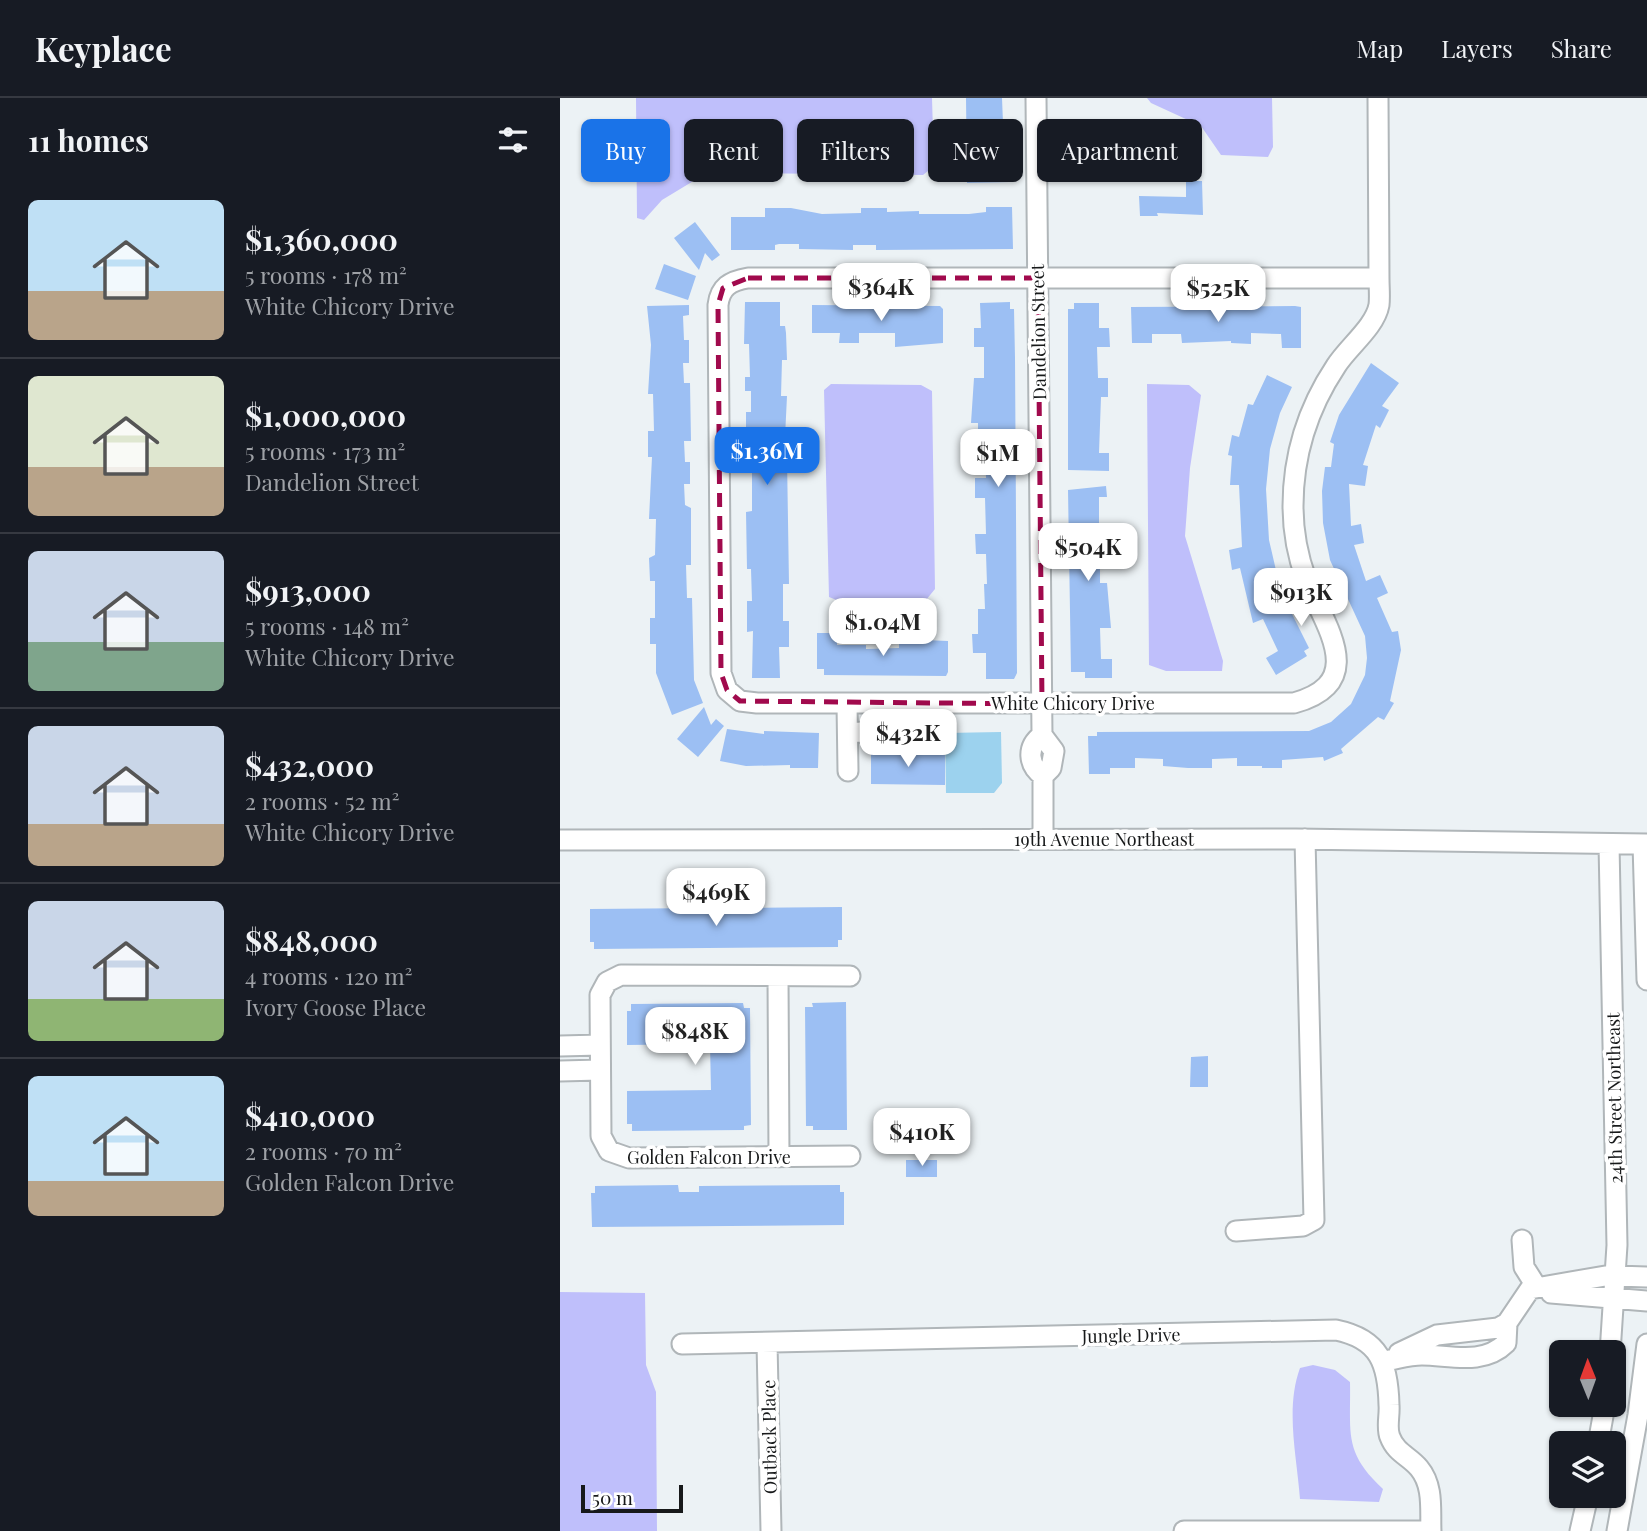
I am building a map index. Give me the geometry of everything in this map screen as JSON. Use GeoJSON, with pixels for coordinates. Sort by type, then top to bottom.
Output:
{"type":"FeatureCollection","features":[{"type":"Feature","properties":{"kind":"street","name":"Dandelion Street"},"geometry":{"type":"LineString","coordinates":[[1036,98],[1042,735],[1054,751],[1051,768],[1043,776],[1043,838]]}},
{"type":"Feature","properties":{"kind":"street","name":"White Chicory Drive"},"geometry":{"type":"LineString","coordinates":[[1378,98],[1379,278],[1379,305],[1375,316],[1335,367],[1313,406],[1299,445],[1294,476],[1293,508],[1305,576],[1335,639],[1335,670],[1328,685],[1320,693],[1294,703],[847,704],[740,701],[727,690],[720,673],[719,295],[732,281],[748,278],[1379,278]]}},
{"type":"Feature","properties":{"kind":"street"},"geometry":{"type":"LineString","coordinates":[[847,704],[848,771]]}},
{"type":"Feature","properties":{"kind":"street"},"geometry":{"type":"LineString","coordinates":[[848,732],[939,734]]}},
{"type":"Feature","properties":{"kind":"street","name":"19th Avenue Northeast"},"geometry":{"type":"LineString","coordinates":[[560,840],[1043,838],[1645,844]]}},
{"type":"Feature","properties":{"kind":"street"},"geometry":{"type":"LineString","coordinates":[[1236,1231],[1303,1226],[1314,1220],[1306,839]]}},
{"type":"Feature","properties":{"kind":"street","name":"24th Street Northeast"},"geometry":{"type":"LineString","coordinates":[[1609,844],[1616,1275],[1611,1340]]}},
{"type":"Feature","properties":{"kind":"street"},"geometry":{"type":"LineString","coordinates":[[1645,844],[1647,980]]}},
{"type":"Feature","properties":{"kind":"street"},"geometry":{"type":"LineString","coordinates":[[778,976],[779,1157]]}},
{"type":"Feature","properties":{"kind":"street","name":"Golden Falcon Drive"},"geometry":{"type":"LineString","coordinates":[[850,976],[614,978],[603,988],[600,995],[601,1136],[604,1145],[618,1157],[850,1156]]}},
{"type":"Feature","properties":{"kind":"street"},"geometry":{"type":"LineString","coordinates":[[560,1046],[600,1045]]}},
{"type":"Feature","properties":{"kind":"street"},"geometry":{"type":"LineString","coordinates":[[560,1071],[600,1070]]}},
{"type":"Feature","properties":{"kind":"street"},"geometry":{"type":"LineString","coordinates":[[1522,1240],[1524,1267],[1536,1286]]}},
{"type":"Feature","properties":{"kind":"street"},"geometry":{"type":"LineString","coordinates":[[1184,1531],[1430,1531],[1429,1484],[1419,1467],[1397,1451],[1388,1434],[1389,1404],[1384,1361],[1427,1337],[1498,1328],[1507,1323],[1521,1300],[1536,1286],[1616,1275],[1647,1277]]}},
{"type":"Feature","properties":{"kind":"street"},"geometry":{"type":"LineString","coordinates":[[1521,1300],[1535,1295],[1563,1293],[1647,1301]]}},
{"type":"Feature","properties":{"kind":"street","name":"Jungle Drive"},"geometry":{"type":"LineString","coordinates":[[682,1344],[1336,1330],[1356,1336],[1376,1350],[1384,1361]]}},
{"type":"Feature","properties":{"kind":"street","name":"Outback Place"},"geometry":{"type":"LineString","coordinates":[[767,1343],[771,1531]]}},
{"type":"Feature","properties":{"kind":"street"},"geometry":{"type":"LineString","coordinates":[[1617,1531],[1638,1415],[1647,1344]]}},
{"type":"Feature","properties":{"kind":"street"},"geometry":{"type":"LineString","coordinates":[[1580,1531],[1585,1508]]}},
{"type":"Feature","properties":{"kind":"highlighted area"},"geometry":{"type":"Polygon","coordinates":[[[748,278],[1038,278],[1042,704],[740,701],[727,690],[721,673],[718,305],[723,288],[748,278]]]}},
{"type":"Feature","properties":{"kind":"shaded area"},"geometry":{"type":"Polygon","coordinates":[[[636,98],[932,98],[933,119],[928,119],[928,171],[923,175],[914,175],[914,119],[797,119],[797,174],[783,173],[783,119],[684,119],[684,182],[692,182],[662,200],[644,220],[637,218],[637,182],[670,182],[670,119],[636,119],[636,98]]]}},
{"type":"Feature","properties":{"kind":"shaded area"},"geometry":{"type":"Polygon","coordinates":[[[1147,98],[1272,98],[1273,147],[1268,157],[1221,155],[1202,127],[1202,119],[1186,119],[1151,103],[1147,98]]]}},
{"type":"Feature","properties":{"kind":"shaded area"},"geometry":{"type":"Polygon","coordinates":[[[831,384],[921,385],[932,391],[935,589],[926,600],[839,601],[829,597],[824,390],[831,384]]]}},
{"type":"Feature","properties":{"kind":"shaded area"},"geometry":{"type":"Polygon","coordinates":[[[1147,384],[1189,385],[1201,395],[1190,468],[1185,536],[1223,661],[1222,671],[1166,671],[1149,665],[1147,384]]]}},
{"type":"Feature","properties":{"kind":"shaded area"},"geometry":{"type":"Polygon","coordinates":[[[1001,732],[1002,783],[994,793],[946,793],[945,733],[1001,732]]]}},
{"type":"Feature","properties":{"kind":"shaded area"},"geometry":{"type":"Polygon","coordinates":[[[560,1292],[645,1293],[646,1365],[656,1392],[657,1531],[560,1531],[560,1292]]]}},
{"type":"Feature","properties":{"kind":"shaded area"},"geometry":{"type":"Polygon","coordinates":[[[1313,1365],[1335,1370],[1350,1382],[1352,1441],[1361,1464],[1383,1489],[1379,1502],[1300,1499],[1293,1433],[1293,1400],[1300,1368],[1313,1365]]]}},
{"type":"Feature","properties":{"kind":"building"},"geometry":{"type":"Polygon","coordinates":[[[966,98],[1002,98],[1003,119],[966,119],[966,98]]]}},
{"type":"Feature","properties":{"kind":"building"},"geometry":{"type":"Polygon","coordinates":[[[1202,181],[1203,215],[1157,213],[1158,216],[1140,216],[1139,196],[1186,197],[1186,182],[1202,181]]]}},
{"type":"Feature","properties":{"kind":"building"},"geometry":{"type":"Polygon","coordinates":[[[986,207],[1012,207],[1013,249],[876,250],[876,245],[853,245],[853,250],[799,249],[799,244],[779,244],[775,245],[775,250],[731,250],[731,217],[765,217],[765,208],[791,208],[822,214],[861,213],[861,208],[887,208],[887,212],[969,214],[986,212],[986,207]]]}},
{"type":"Feature","properties":{"kind":"building"},"geometry":{"type":"Polygon","coordinates":[[[695,222],[720,255],[712,261],[705,253],[699,270],[674,238],[695,222]]]}},
{"type":"Feature","properties":{"kind":"building"},"geometry":{"type":"Polygon","coordinates":[[[664,264],[696,276],[688,300],[655,289],[664,264]]]}},
{"type":"Feature","properties":{"kind":"building"},"geometry":{"type":"Polygon","coordinates":[[[745,302],[780,302],[780,326],[785,326],[786,333],[787,360],[782,360],[781,396],[787,396],[784,458],[787,458],[789,584],[783,584],[783,621],[789,621],[789,647],[779,647],[780,678],[752,678],[753,631],[747,632],[747,601],[752,601],[751,569],[747,569],[746,512],[752,511],[752,472],[751,469],[746,469],[746,412],[751,412],[751,391],[745,391],[745,377],[750,377],[749,344],[744,344],[745,302]]]}},
{"type":"Feature","properties":{"kind":"building"},"geometry":{"type":"Polygon","coordinates":[[[1010,302],[1010,309],[1014,309],[1015,358],[1017,673],[1014,679],[986,679],[986,653],[973,653],[972,634],[978,634],[978,609],[985,609],[984,584],[987,584],[986,554],[976,554],[975,534],[986,534],[985,498],[975,498],[975,478],[986,478],[985,448],[978,448],[978,423],[971,423],[974,378],[984,378],[984,347],[974,347],[974,328],[981,328],[980,303],[1010,302]]]}},
{"type":"Feature","properties":{"kind":"building"},"geometry":{"type":"Polygon","coordinates":[[[1074,303],[1099,303],[1099,328],[1109,328],[1110,347],[1097,347],[1098,378],[1108,378],[1108,397],[1101,397],[1099,453],[1109,453],[1109,471],[1068,470],[1068,309],[1074,309],[1074,303]]]}},
{"type":"Feature","properties":{"kind":"building"},"geometry":{"type":"Polygon","coordinates":[[[689,305],[689,315],[683,316],[684,340],[689,340],[689,363],[683,363],[684,383],[690,383],[691,441],[684,441],[685,462],[690,462],[690,484],[684,484],[685,505],[691,508],[691,565],[686,565],[687,598],[692,598],[694,680],[703,703],[672,715],[656,673],[656,644],[650,644],[650,618],[655,618],[655,581],[650,581],[649,558],[655,555],[656,519],[649,519],[652,457],[648,457],[648,431],[654,431],[653,394],[648,394],[651,345],[647,306],[689,305]]]}},
{"type":"Feature","properties":{"kind":"building"},"geometry":{"type":"Polygon","coordinates":[[[812,305],[940,306],[943,309],[943,343],[895,347],[895,333],[859,333],[859,343],[839,343],[840,333],[812,333],[812,305]]]}},
{"type":"Feature","properties":{"kind":"building"},"geometry":{"type":"Polygon","coordinates":[[[1131,307],[1301,307],[1301,348],[1282,348],[1281,334],[1251,333],[1251,344],[1231,341],[1182,343],[1181,334],[1152,334],[1152,343],[1132,343],[1131,307]]]}},
{"type":"Feature","properties":{"kind":"building"},"geometry":{"type":"Polygon","coordinates":[[[1371,363],[1399,383],[1382,406],[1389,410],[1380,428],[1376,425],[1363,465],[1368,466],[1365,486],[1349,484],[1351,526],[1361,524],[1364,543],[1354,545],[1366,581],[1380,575],[1388,593],[1377,598],[1392,632],[1398,631],[1401,650],[1390,701],[1394,703],[1384,720],[1378,717],[1341,749],[1343,753],[1324,761],[1323,757],[1282,760],[1282,768],[1262,768],[1237,766],[1237,758],[1212,759],[1212,768],[1188,768],[1163,766],[1163,759],[1135,758],[1135,768],[1110,768],[1110,774],[1089,774],[1088,736],[1097,736],[1097,732],[1309,731],[1331,722],[1351,704],[1365,675],[1365,636],[1330,560],[1323,523],[1322,491],[1325,467],[1331,467],[1334,444],[1330,442],[1339,415],[1371,363]]]}},
{"type":"Feature","properties":{"kind":"building"},"geometry":{"type":"Polygon","coordinates":[[[1267,375],[1292,387],[1280,413],[1270,449],[1266,489],[1269,540],[1281,592],[1309,648],[1304,651],[1307,656],[1276,675],[1266,658],[1278,651],[1263,619],[1253,623],[1240,568],[1232,570],[1229,550],[1242,547],[1239,485],[1230,485],[1232,456],[1228,455],[1232,435],[1239,437],[1248,404],[1253,405],[1267,375]]]}},
{"type":"Feature","properties":{"kind":"building"},"geometry":{"type":"Polygon","coordinates":[[[1106,486],[1107,497],[1099,497],[1099,534],[1112,534],[1112,553],[1100,553],[1100,583],[1107,583],[1111,628],[1100,628],[1101,659],[1112,659],[1112,678],[1085,678],[1085,672],[1071,672],[1068,490],[1106,486]]]}},
{"type":"Feature","properties":{"kind":"building"},"geometry":{"type":"Polygon","coordinates":[[[817,633],[837,633],[837,645],[866,645],[866,649],[899,648],[899,639],[948,641],[948,672],[946,676],[824,675],[824,669],[817,669],[817,633]]]}},
{"type":"Feature","properties":{"kind":"building"},"geometry":{"type":"Polygon","coordinates":[[[704,707],[711,725],[716,719],[724,726],[698,757],[677,739],[704,707]]]}},
{"type":"Feature","properties":{"kind":"building"},"geometry":{"type":"Polygon","coordinates":[[[727,729],[764,734],[764,731],[819,733],[818,768],[790,768],[790,765],[746,766],[720,761],[727,729]]]}},
{"type":"Feature","properties":{"kind":"building"},"geometry":{"type":"Polygon","coordinates":[[[871,754],[945,755],[945,785],[871,784],[871,754]]]}},
{"type":"Feature","properties":{"kind":"building"},"geometry":{"type":"Polygon","coordinates":[[[842,907],[842,940],[838,940],[838,947],[594,949],[594,942],[590,942],[590,909],[842,907]]]}},
{"type":"Feature","properties":{"kind":"building"},"geometry":{"type":"Polygon","coordinates":[[[846,1002],[847,1130],[813,1130],[813,1126],[806,1126],[805,1007],[813,1007],[812,1003],[846,1002]]]}},
{"type":"Feature","properties":{"kind":"building"},"geometry":{"type":"Polygon","coordinates":[[[743,1003],[744,1008],[750,1008],[751,1125],[744,1126],[744,1130],[632,1131],[632,1124],[627,1124],[627,1091],[711,1090],[710,1044],[627,1045],[627,1011],[631,1011],[631,1004],[743,1003]]]}},
{"type":"Feature","properties":{"kind":"building"},"geometry":{"type":"Polygon","coordinates":[[[1208,1056],[1208,1087],[1190,1087],[1191,1057],[1208,1056]]]}},
{"type":"Feature","properties":{"kind":"building"},"geometry":{"type":"Polygon","coordinates":[[[906,1160],[937,1160],[937,1177],[906,1177],[906,1160]]]}},
{"type":"Feature","properties":{"kind":"building"},"geometry":{"type":"Polygon","coordinates":[[[678,1185],[679,1192],[699,1192],[699,1186],[840,1185],[840,1192],[844,1192],[844,1225],[592,1227],[591,1193],[595,1193],[595,1186],[678,1185]]]}}]}
